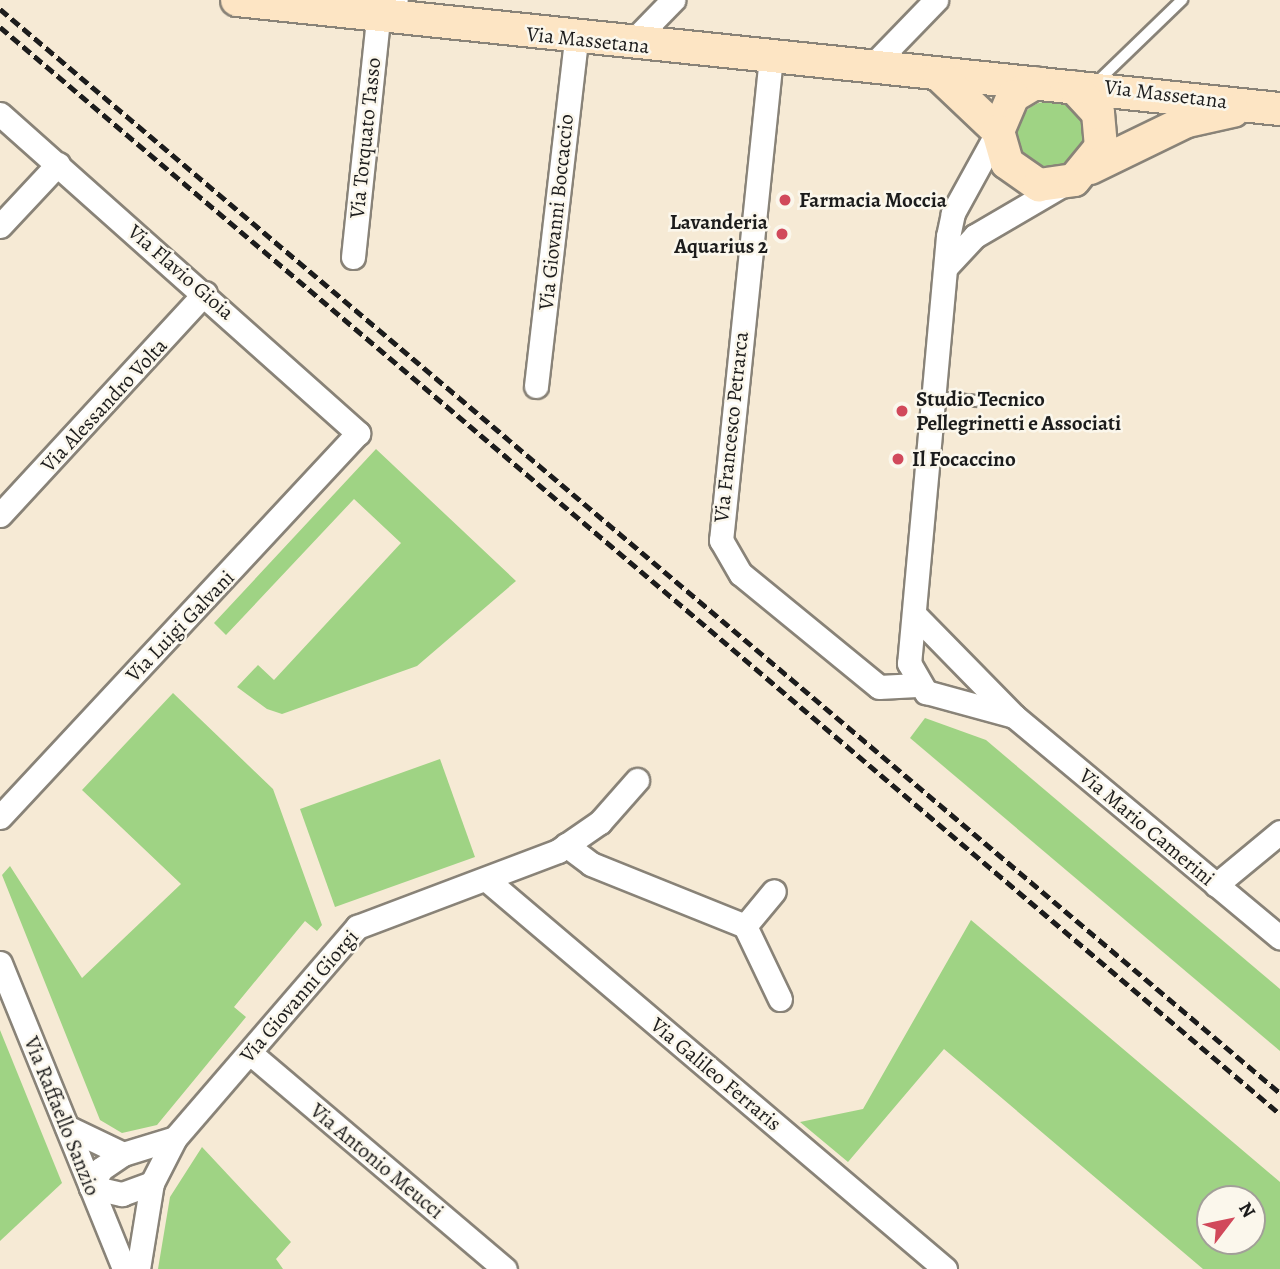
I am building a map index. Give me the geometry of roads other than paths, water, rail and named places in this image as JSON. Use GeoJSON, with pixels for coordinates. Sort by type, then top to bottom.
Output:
{"type":"FeatureCollection","features":[{"type":"Feature","properties":{"kind":"main road","name":"Via Massetana"},"geometry":{"type":"LineString","coordinates":[[237,0],[387,9],[576,38],[939,75],[1084,86],[1269,108]]}},
{"type":"Feature","properties":{"kind":"main road"},"geometry":{"type":"LineString","coordinates":[[939,75],[998,131]]}},
{"type":"Feature","properties":{"kind":"main road"},"geometry":{"type":"LineString","coordinates":[[1035,83],[1013,96],[998,131],[1001,151],[1016,173],[1039,185],[1078,176]]}},
{"type":"Feature","properties":{"kind":"main road","name":"Via Massetana"},"geometry":{"type":"LineString","coordinates":[[1078,176],[1101,147],[1101,124],[1084,86]]}},
{"type":"Feature","properties":{"kind":"main road","name":"Via Massetana"},"geometry":{"type":"LineString","coordinates":[[1078,176],[1187,121],[1269,108]]}},
{"type":"Feature","properties":{"kind":"street"},"geometry":{"type":"LineString","coordinates":[[630,44],[673,0]]}},
{"type":"Feature","properties":{"kind":"street"},"geometry":{"type":"LineString","coordinates":[[870,68],[936,0]]}},
{"type":"Feature","properties":{"kind":"street","name":"Via Torquato Tasso"},"geometry":{"type":"LineString","coordinates":[[353,257],[387,9]]}},
{"type":"Feature","properties":{"kind":"street","name":"Via Giovanni Boccaccio"},"geometry":{"type":"LineString","coordinates":[[536,386],[576,38]]}},
{"type":"Feature","properties":{"kind":"street","name":"Via Francesco Petrarca"},"geometry":{"type":"LineString","coordinates":[[771,58],[721,540],[741,574],[879,687],[917,685]]}},
{"type":"Feature","properties":{"kind":"street","name":"Via Flavio Gioia"},"geometry":{"type":"LineString","coordinates":[[0,114],[205,293],[358,433]]}},
{"type":"Feature","properties":{"kind":"street"},"geometry":{"type":"LineString","coordinates":[[917,685],[909,663],[953,213],[998,131]]}},
{"type":"Feature","properties":{"kind":"street"},"geometry":{"type":"LineString","coordinates":[[0,226],[58,164]]}},
{"type":"Feature","properties":{"kind":"street"},"geometry":{"type":"LineString","coordinates":[[947,266],[975,236],[1078,176]]}},
{"type":"Feature","properties":{"kind":"street","name":"Via Alessandro Volta"},"geometry":{"type":"LineString","coordinates":[[0,515],[205,293]]}},
{"type":"Feature","properties":{"kind":"street","name":"Via Luigi Galvani"},"geometry":{"type":"LineString","coordinates":[[0,817],[358,433]]}},
{"type":"Feature","properties":{"kind":"street","name":"Via Mario Camerini"},"geometry":{"type":"LineString","coordinates":[[914,614],[1014,716],[1280,938]]}},
{"type":"Feature","properties":{"kind":"street","name":"Via Mario Camerini"},"geometry":{"type":"LineString","coordinates":[[917,685],[938,697],[1014,716]]}},
{"type":"Feature","properties":{"kind":"street","name":"Via Giovanni Giorgi"},"geometry":{"type":"LineString","coordinates":[[138,1269],[152,1183],[174,1138],[358,927],[487,880],[566,845],[600,822],[637,780]]}},
{"type":"Feature","properties":{"kind":"street"},"geometry":{"type":"LineString","coordinates":[[1216,885],[1280,832]]}},
{"type":"Feature","properties":{"kind":"street"},"geometry":{"type":"LineString","coordinates":[[566,845],[591,864],[745,926],[780,999]]}},
{"type":"Feature","properties":{"kind":"street","name":"Via Galileo Ferraris"},"geometry":{"type":"LineString","coordinates":[[487,880],[945,1269]]}},
{"type":"Feature","properties":{"kind":"street"},"geometry":{"type":"LineString","coordinates":[[745,926],[774,891]]}},
{"type":"Feature","properties":{"kind":"street","name":"Via Raffaello Sanzio"},"geometry":{"type":"LineString","coordinates":[[0,963],[124,1269]]}},
{"type":"Feature","properties":{"kind":"street","name":"Via Antonio Meucci"},"geometry":{"type":"LineString","coordinates":[[250,1053],[505,1269]]}},
{"type":"Feature","properties":{"kind":"street"},"geometry":{"type":"LineString","coordinates":[[67,1127],[123,1154]]}},
{"type":"Feature","properties":{"kind":"street"},"geometry":{"type":"LineString","coordinates":[[152,1183],[122,1194],[91,1186],[101,1169],[123,1154],[174,1138]]}},
{"type":"Feature","properties":{"kind":"lane"},"geometry":{"type":"LineString","coordinates":[[1084,86],[1182,0]]}},
{"type":"Feature","properties":{"kind":"lane"},"geometry":{"type":"LineString","coordinates":[[935,397],[976,401]]}},
{"type":"Feature","properties":{"kind":"railway"},"geometry":{"type":"LineString","coordinates":[[0,9],[1280,1093]]}},
{"type":"Feature","properties":{"kind":"railway"},"geometry":{"type":"LineString","coordinates":[[0,27],[1280,1114]]}},
{"type":"Feature","properties":{"kind":"place","name":"Farmacia Moccia"},"geometry":{"type":"Point","coordinates":[785,200]}},
{"type":"Feature","properties":{"kind":"place","name":"Lavanderia Aquarius 2"},"geometry":{"type":"Point","coordinates":[782,234]}},
{"type":"Feature","properties":{"kind":"place","name":"Studio Tecnico Pellegrinetti e Associati"},"geometry":{"type":"Point","coordinates":[902,411]}},
{"type":"Feature","properties":{"kind":"place","name":"Il Focaccino"},"geometry":{"type":"Point","coordinates":[898,459]}}]}
